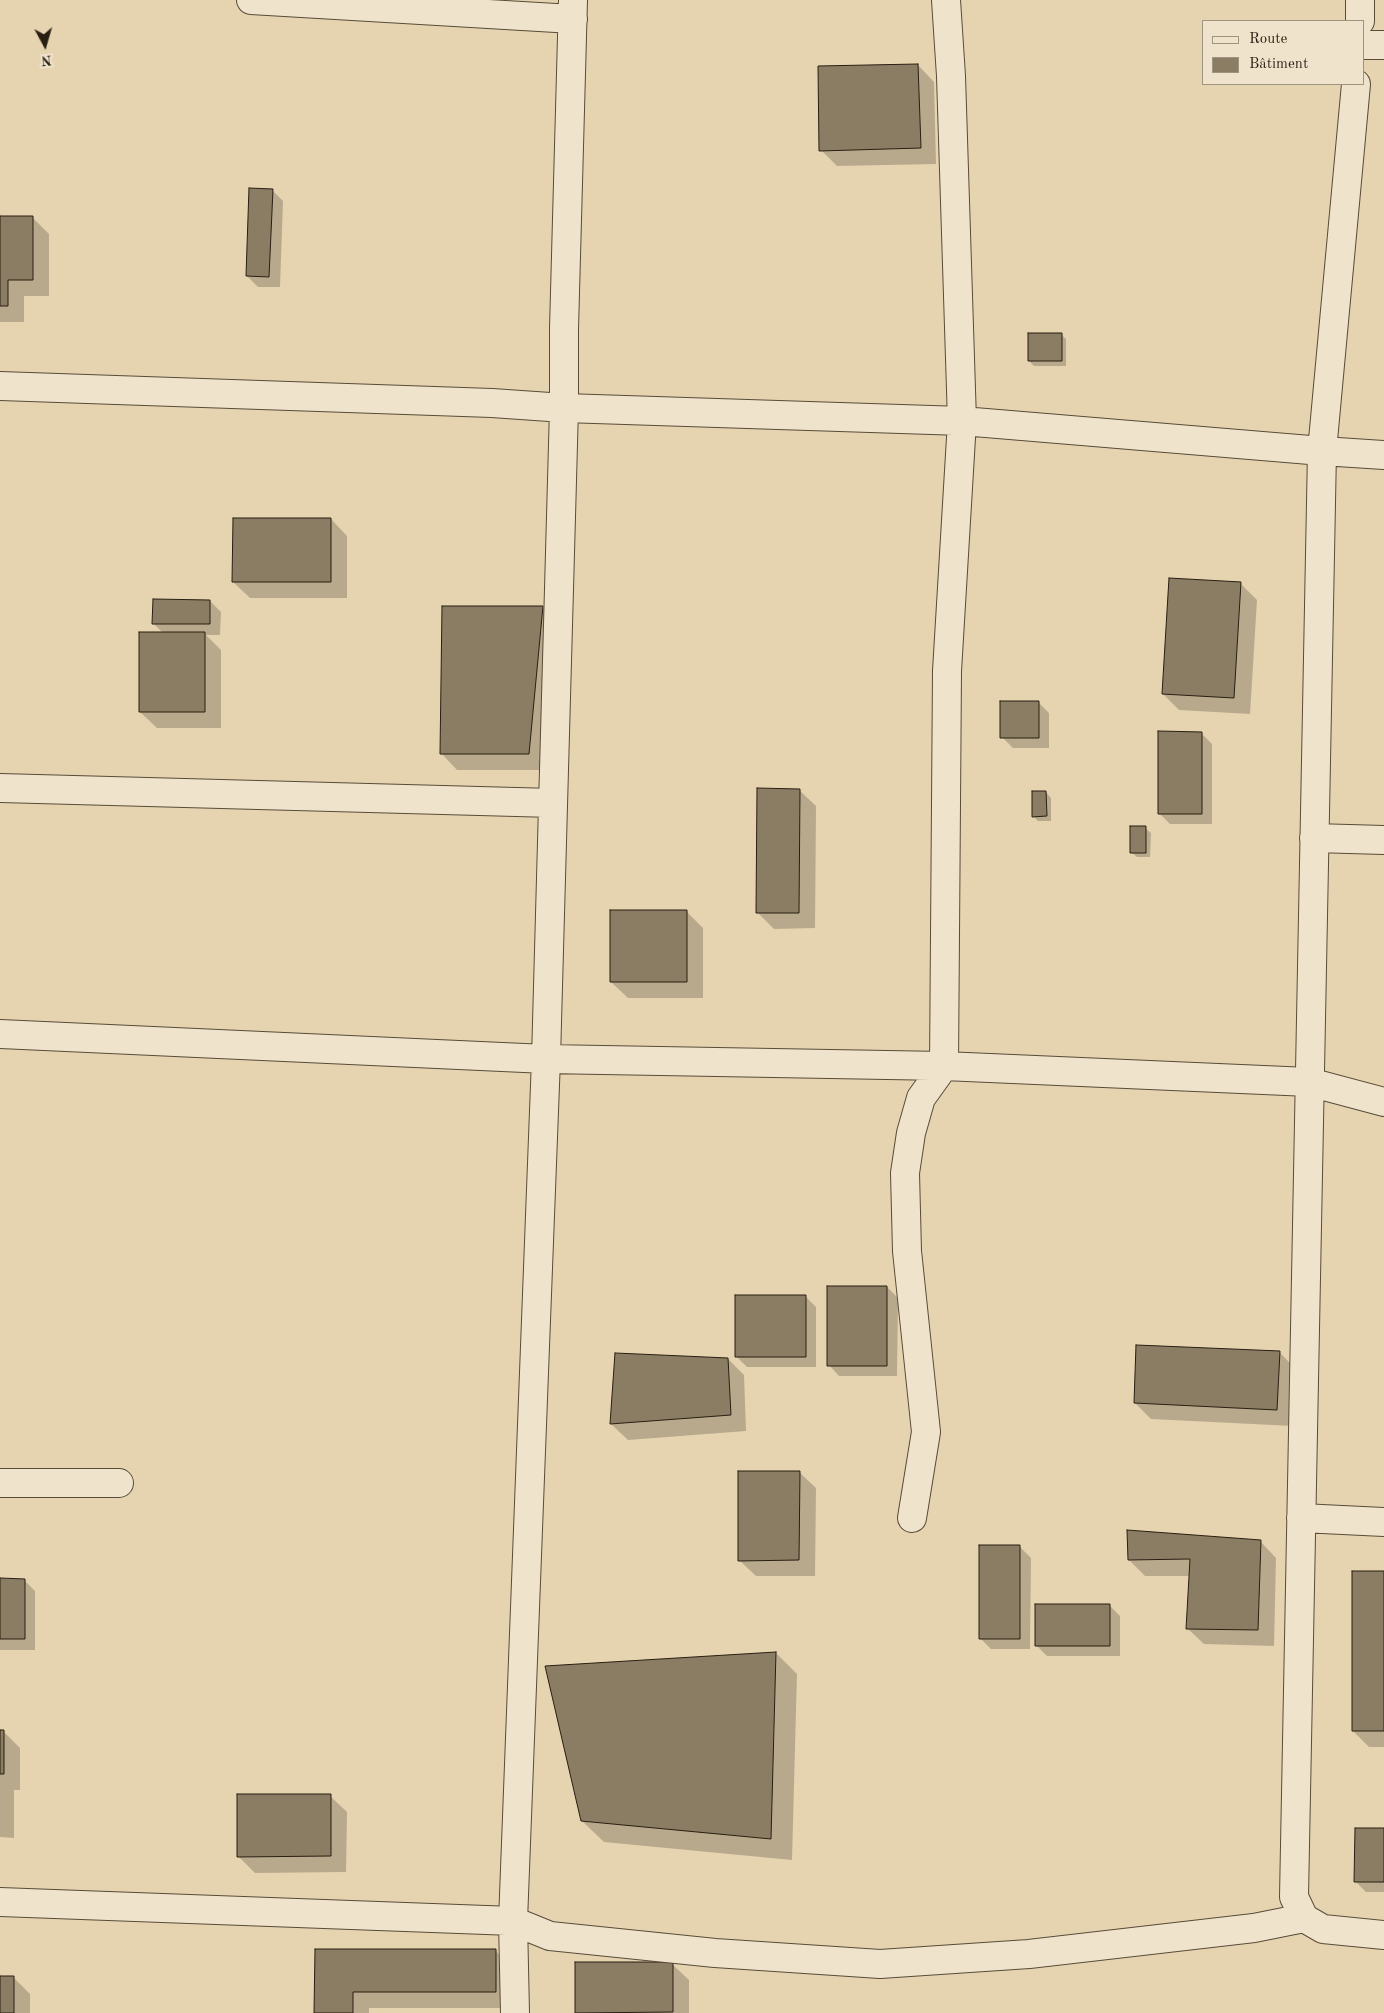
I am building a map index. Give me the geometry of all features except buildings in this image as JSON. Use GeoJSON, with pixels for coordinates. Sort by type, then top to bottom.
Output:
{"type":"FeatureCollection","features":[{"type":"Feature","properties":{"kind":"street"},"geometry":{"type":"LineString","coordinates":[[251,0],[573,10],[546,1059],[513,1921],[514,2013]]}},
{"type":"Feature","properties":{"kind":"street"},"geometry":{"type":"LineString","coordinates":[[912,1518],[926,1432],[907,1250],[905,1173],[911,1133],[921,1098],[944,1066],[948,671],[962,421],[951,76],[946,0]]}},
{"type":"Feature","properties":{"kind":"street"},"geometry":{"type":"LineString","coordinates":[[1360,0],[1360,20]]}},
{"type":"Feature","properties":{"kind":"street"},"geometry":{"type":"LineString","coordinates":[[1364,45],[1384,45]]}},
{"type":"Feature","properties":{"kind":"street"},"geometry":{"type":"LineString","coordinates":[[1356,85],[1322,452],[1294,1897],[1304,1918],[1323,1929],[1384,1936]]}},
{"type":"Feature","properties":{"kind":"street"},"geometry":{"type":"LineString","coordinates":[[0,386],[962,421],[1322,452],[1384,455]]}},
{"type":"Feature","properties":{"kind":"street"},"geometry":{"type":"LineString","coordinates":[[0,788],[553,803]]}},
{"type":"Feature","properties":{"kind":"street"},"geometry":{"type":"LineString","coordinates":[[1314,838],[1384,840]]}},
{"type":"Feature","properties":{"kind":"street"},"geometry":{"type":"LineString","coordinates":[[0,1034],[546,1059],[944,1066],[1309,1082],[1384,1102]]}},
{"type":"Feature","properties":{"kind":"street"},"geometry":{"type":"LineString","coordinates":[[0,1483],[119,1483]]}},
{"type":"Feature","properties":{"kind":"street"},"geometry":{"type":"LineString","coordinates":[[1301,1518],[1384,1522]]}},
{"type":"Feature","properties":{"kind":"street"},"geometry":{"type":"LineString","coordinates":[[0,1902],[513,1921],[550,1936],[715,1953],[880,1964],[1029,1954],[1254,1928],[1304,1918]]}}]}
